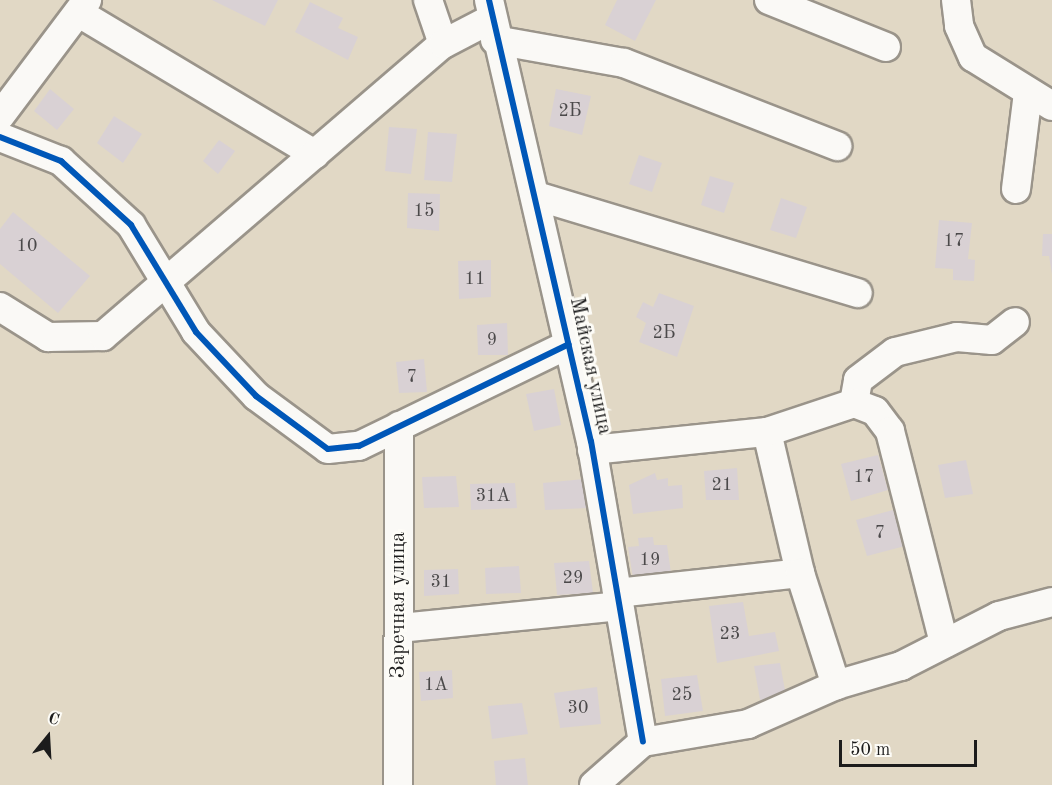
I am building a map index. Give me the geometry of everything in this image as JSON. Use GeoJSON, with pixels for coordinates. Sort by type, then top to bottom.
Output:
{"type":"FeatureCollection","features":[{"type":"Feature","properties":{"kind":"street"},"geometry":{"type":"LineString","coordinates":[[428,0],[443,44]]}},
{"type":"Feature","properties":{"kind":"street"},"geometry":{"type":"LineString","coordinates":[[769,0],[886,47]]}},
{"type":"Feature","properties":{"kind":"street"},"geometry":{"type":"LineString","coordinates":[[956,0],[959,26],[973,57],[1040,100],[1016,189]]}},
{"type":"Feature","properties":{"kind":"street"},"geometry":{"type":"LineString","coordinates":[[0,116],[83,6],[315,154]]}},
{"type":"Feature","properties":{"kind":"street"},"geometry":{"type":"LineString","coordinates":[[0,307],[48,337],[103,336],[443,44],[492,20],[624,63],[837,146]]}},
{"type":"Feature","properties":{"kind":"street","name":"Майская улица"},"geometry":{"type":"LineString","coordinates":[[492,20],[536,196],[592,450],[642,742]]}},
{"type":"Feature","properties":{"kind":"street"},"geometry":{"type":"LineString","coordinates":[[0,138],[61,161],[131,225],[196,332],[256,396],[328,449],[358,446],[569,344]]}},
{"type":"Feature","properties":{"kind":"street"},"geometry":{"type":"LineString","coordinates":[[536,196],[858,293]]}},
{"type":"Feature","properties":{"kind":"street"},"geometry":{"type":"LineString","coordinates":[[854,403],[858,380],[895,352],[957,337],[992,340],[1015,322]]}},
{"type":"Feature","properties":{"kind":"street"},"geometry":{"type":"LineString","coordinates":[[592,450],[767,432],[854,403],[875,411],[890,431],[945,643]]}},
{"type":"Feature","properties":{"kind":"street","name":"Заречная улица"},"geometry":{"type":"LineString","coordinates":[[398,785],[399,426]]}},
{"type":"Feature","properties":{"kind":"street"},"geometry":{"type":"LineString","coordinates":[[767,432],[800,573],[836,685]]}},
{"type":"Feature","properties":{"kind":"street"},"geometry":{"type":"LineString","coordinates":[[400,628],[800,573]]}},
{"type":"Feature","properties":{"kind":"street"},"geometry":{"type":"LineString","coordinates":[[594,785],[642,742],[748,724],[836,685],[901,666],[999,616],[1052,602]]}},
{"type":"Feature","properties":{"kind":"building"},"geometry":{"type":"Polygon","coordinates":[[[212,0],[278,0],[265,26],[212,0]]]}},
{"type":"Feature","properties":{"kind":"building"},"geometry":{"type":"Polygon","coordinates":[[[617,0],[656,0],[635,41],[605,25],[617,0]]]}},
{"type":"Feature","properties":{"kind":"building"},"geometry":{"type":"Polygon","coordinates":[[[310,2],[343,18],[338,28],[358,37],[348,60],[295,32],[310,2]]]}},
{"type":"Feature","properties":{"kind":"building"},"geometry":{"type":"Polygon","coordinates":[[[50,89],[74,109],[57,130],[34,111],[50,89]]]}},
{"type":"Feature","properties":{"kind":"building"},"geometry":{"type":"Polygon","coordinates":[[[556,89],[591,96],[582,135],[549,126],[556,89]]]}},
{"type":"Feature","properties":{"kind":"building"},"geometry":{"type":"Polygon","coordinates":[[[114,116],[142,134],[123,163],[97,143],[114,116]]]}},
{"type":"Feature","properties":{"kind":"building"},"geometry":{"type":"Polygon","coordinates":[[[389,127],[417,129],[411,174],[385,171],[389,127]]]}},
{"type":"Feature","properties":{"kind":"building"},"geometry":{"type":"Polygon","coordinates":[[[428,132],[457,134],[452,182],[424,180],[428,132]]]}},
{"type":"Feature","properties":{"kind":"building"},"geometry":{"type":"Polygon","coordinates":[[[219,140],[235,151],[218,174],[203,161],[219,140]]]}},
{"type":"Feature","properties":{"kind":"building"},"geometry":{"type":"Polygon","coordinates":[[[639,155],[662,163],[652,192],[629,184],[639,155]]]}},
{"type":"Feature","properties":{"kind":"building"},"geometry":{"type":"Polygon","coordinates":[[[710,176],[734,183],[724,213],[701,205],[710,176]]]}},
{"type":"Feature","properties":{"kind":"building"},"geometry":{"type":"Polygon","coordinates":[[[408,193],[440,194],[439,231],[407,228],[408,193]]]}},
{"type":"Feature","properties":{"kind":"building"},"geometry":{"type":"Polygon","coordinates":[[[781,198],[807,207],[796,238],[770,230],[781,198]]]}},
{"type":"Feature","properties":{"kind":"building"},"geometry":{"type":"Polygon","coordinates":[[[13,212],[90,276],[58,313],[0,264],[0,229],[13,212]]]}},
{"type":"Feature","properties":{"kind":"building"},"geometry":{"type":"Polygon","coordinates":[[[939,220],[972,223],[968,259],[975,260],[974,281],[953,280],[953,269],[935,268],[939,220]]]}},
{"type":"Feature","properties":{"kind":"building"},"geometry":{"type":"Polygon","coordinates":[[[1043,234],[1052,234],[1052,274],[1049,256],[1042,256],[1043,234]]]}},
{"type":"Feature","properties":{"kind":"building"},"geometry":{"type":"Polygon","coordinates":[[[491,260],[491,297],[459,299],[458,261],[491,260]]]}},
{"type":"Feature","properties":{"kind":"building"},"geometry":{"type":"Polygon","coordinates":[[[659,293],[694,306],[677,357],[639,342],[646,323],[636,317],[643,302],[653,307],[659,293]]]}},
{"type":"Feature","properties":{"kind":"building"},"geometry":{"type":"Polygon","coordinates":[[[507,323],[508,355],[478,355],[477,325],[507,323]]]}},
{"type":"Feature","properties":{"kind":"building"},"geometry":{"type":"Polygon","coordinates":[[[424,359],[427,392],[399,393],[396,362],[424,359]]]}},
{"type":"Feature","properties":{"kind":"building"},"geometry":{"type":"Polygon","coordinates":[[[554,389],[561,425],[534,431],[526,394],[554,389]]]}},
{"type":"Feature","properties":{"kind":"building"},"geometry":{"type":"Polygon","coordinates":[[[878,455],[888,490],[851,501],[841,464],[878,455]]]}},
{"type":"Feature","properties":{"kind":"building"},"geometry":{"type":"Polygon","coordinates":[[[966,460],[973,494],[945,498],[938,465],[966,460]]]}},
{"type":"Feature","properties":{"kind":"building"},"geometry":{"type":"Polygon","coordinates":[[[737,468],[739,500],[706,500],[704,471],[737,468]]]}},
{"type":"Feature","properties":{"kind":"building"},"geometry":{"type":"Polygon","coordinates":[[[655,473],[657,480],[668,478],[668,486],[682,485],[683,508],[633,514],[629,485],[655,473]]]}},
{"type":"Feature","properties":{"kind":"building"},"geometry":{"type":"Polygon","coordinates":[[[456,476],[459,507],[424,508],[422,477],[456,476]]]}},
{"type":"Feature","properties":{"kind":"building"},"geometry":{"type":"Polygon","coordinates":[[[584,479],[588,508],[545,510],[543,483],[584,479]]]}},
{"type":"Feature","properties":{"kind":"building"},"geometry":{"type":"Polygon","coordinates":[[[515,483],[517,508],[471,510],[470,484],[515,483]]]}},
{"type":"Feature","properties":{"kind":"building"},"geometry":{"type":"Polygon","coordinates":[[[893,510],[905,546],[867,556],[856,520],[893,510]]]}},
{"type":"Feature","properties":{"kind":"building"},"geometry":{"type":"Polygon","coordinates":[[[653,537],[654,545],[667,545],[671,573],[633,578],[628,547],[639,546],[638,538],[653,537]]]}},
{"type":"Feature","properties":{"kind":"building"},"geometry":{"type":"Polygon","coordinates":[[[589,561],[593,593],[557,595],[554,563],[589,561]]]}},
{"type":"Feature","properties":{"kind":"building"},"geometry":{"type":"Polygon","coordinates":[[[519,566],[521,593],[486,594],[485,568],[519,566]]]}},
{"type":"Feature","properties":{"kind":"building"},"geometry":{"type":"Polygon","coordinates":[[[458,569],[459,594],[424,596],[424,570],[458,569]]]}},
{"type":"Feature","properties":{"kind":"building"},"geometry":{"type":"Polygon","coordinates":[[[743,602],[749,636],[775,632],[779,651],[717,663],[709,606],[743,602]]]}},
{"type":"Feature","properties":{"kind":"building"},"geometry":{"type":"Polygon","coordinates":[[[780,663],[787,701],[761,705],[754,666],[780,663]]]}},
{"type":"Feature","properties":{"kind":"building"},"geometry":{"type":"Polygon","coordinates":[[[452,670],[453,698],[421,701],[419,672],[452,670]]]}},
{"type":"Feature","properties":{"kind":"building"},"geometry":{"type":"Polygon","coordinates":[[[697,675],[703,711],[665,716],[661,679],[697,675]]]}},
{"type":"Feature","properties":{"kind":"building"},"geometry":{"type":"Polygon","coordinates":[[[597,687],[601,724],[560,728],[554,693],[597,687]]]}},
{"type":"Feature","properties":{"kind":"building"},"geometry":{"type":"Polygon","coordinates":[[[522,703],[528,734],[492,739],[488,706],[522,703]]]}},
{"type":"Feature","properties":{"kind":"building"},"geometry":{"type":"Polygon","coordinates":[[[525,758],[528,785],[496,785],[494,761],[525,758]]]}},
{"type":"Feature","properties":{"kind":"cycle path"},"geometry":{"type":"LineString","coordinates":[[489,0],[591,441],[643,742]]}},
{"type":"Feature","properties":{"kind":"cycle path"},"geometry":{"type":"LineString","coordinates":[[0,137],[61,161],[131,225],[196,332],[256,396],[328,449],[359,446],[569,344]]}}]}
